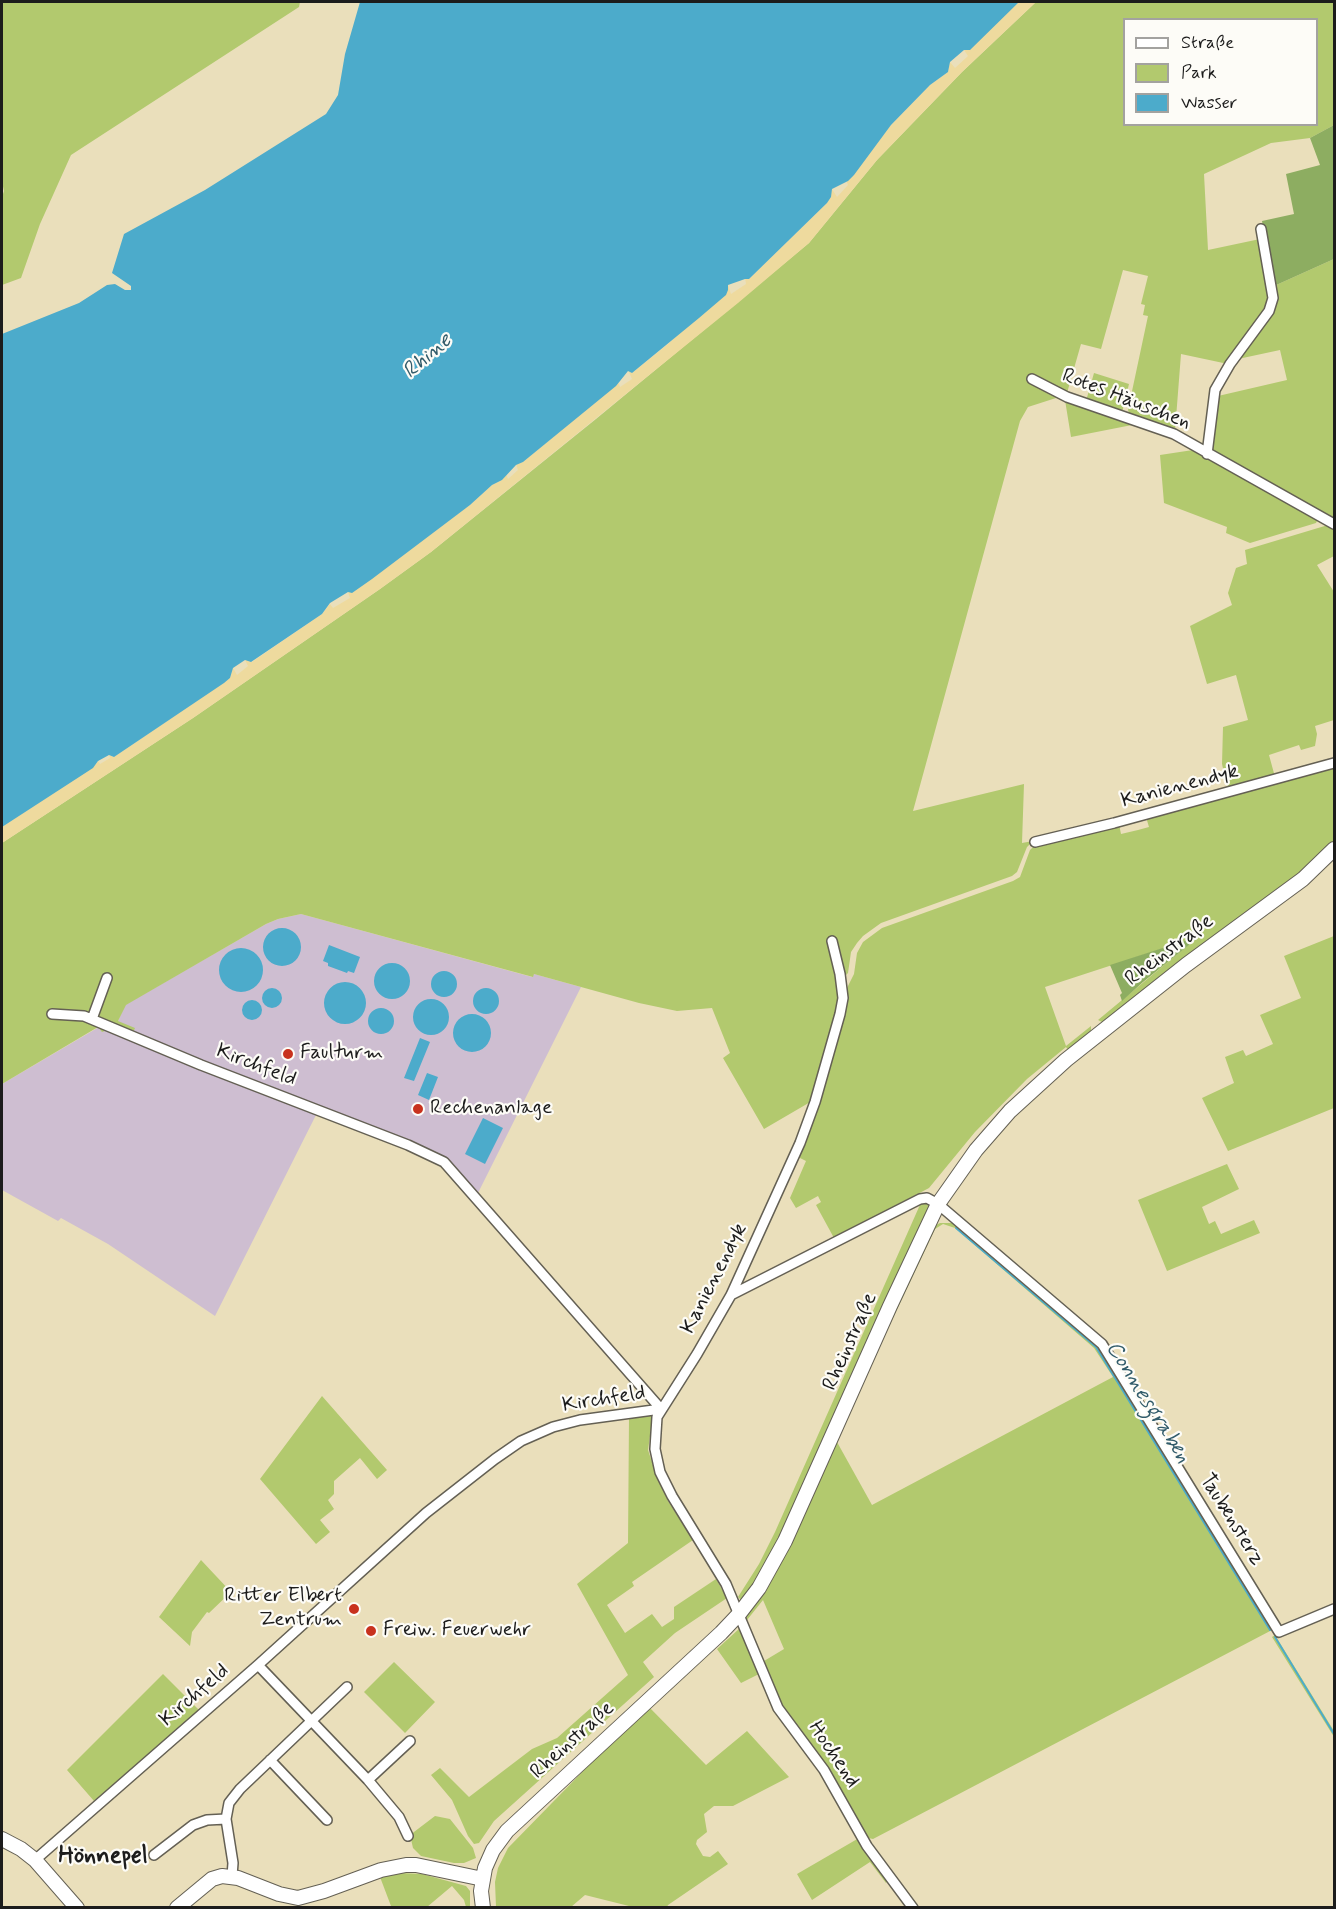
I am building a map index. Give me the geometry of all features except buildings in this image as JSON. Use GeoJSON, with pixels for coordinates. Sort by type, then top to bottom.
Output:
{"type":"FeatureCollection","features":[{"type":"Feature","properties":{"kind":"main road","name":"Rheinstraße"},"geometry":{"type":"LineString","coordinates":[[483,1908],[481,1891],[483,1879],[493,1850],[507,1831],[721,1634],[759,1588],[785,1541],[938,1204],[976,1150],[1004,1119],[1066,1060],[1186,965],[1303,879],[1335,849]]}},
{"type":"Feature","properties":{"kind":"main road"},"geometry":{"type":"LineString","coordinates":[[2,1839],[35,1860],[77,1908]]}},
{"type":"Feature","properties":{"kind":"main road"},"geometry":{"type":"LineString","coordinates":[[177,1908],[212,1879],[222,1876],[232,1876],[279,1894],[298,1898],[381,1870],[406,1865],[483,1879]]}},
{"type":"Feature","properties":{"kind":"street","name":"Rotes Häuschen"},"geometry":{"type":"LineString","coordinates":[[1207,454],[1215,390],[1230,364],[1269,311],[1273,298],[1261,229]]}},
{"type":"Feature","properties":{"kind":"street","name":"Rotes Häuschen"},"geometry":{"type":"LineString","coordinates":[[1032,379],[1066,397],[1174,434],[1335,524]]}},
{"type":"Feature","properties":{"kind":"street","name":"Kanienendyk"},"geometry":{"type":"LineString","coordinates":[[1035,842],[1114,824],[1335,763]]}},
{"type":"Feature","properties":{"kind":"street","name":"Kanienendyk"},"geometry":{"type":"LineString","coordinates":[[739,1614],[726,1584],[672,1497],[660,1472],[655,1449],[657,1417],[731,1295],[800,1143],[815,1102],[843,998],[832,941]]}},
{"type":"Feature","properties":{"kind":"street"},"geometry":{"type":"LineString","coordinates":[[92,1019],[107,978]]}},
{"type":"Feature","properties":{"kind":"street","name":"Kirchfeld"},"geometry":{"type":"LineString","coordinates":[[52,1014],[84,1016],[92,1019],[444,1162],[661,1409]]}},
{"type":"Feature","properties":{"kind":"street"},"geometry":{"type":"LineString","coordinates":[[731,1295],[920,1199],[927,1198],[938,1204]]}},
{"type":"Feature","properties":{"kind":"street","name":"Taubensterz"},"geometry":{"type":"LineString","coordinates":[[938,1204],[1102,1344],[1279,1632],[1335,1609]]}},
{"type":"Feature","properties":{"kind":"street","name":"Kirchfeld"},"geometry":{"type":"LineString","coordinates":[[35,1860],[258,1665],[457,1486],[521,1441],[553,1427],[580,1420],[661,1409]]}},
{"type":"Feature","properties":{"kind":"street","name":"Hochend"},"geometry":{"type":"LineString","coordinates":[[739,1614],[778,1707],[824,1770],[867,1846],[913,1908]]}},
{"type":"Feature","properties":{"kind":"street"},"geometry":{"type":"LineString","coordinates":[[258,1665],[368,1780],[399,1817],[408,1836]]}},
{"type":"Feature","properties":{"kind":"street"},"geometry":{"type":"LineString","coordinates":[[232,1876],[233,1863],[226,1819],[229,1803],[240,1789],[347,1687]]}},
{"type":"Feature","properties":{"kind":"street"},"geometry":{"type":"LineString","coordinates":[[368,1780],[410,1741]]}},
{"type":"Feature","properties":{"kind":"street"},"geometry":{"type":"LineString","coordinates":[[270,1760],[327,1820]]}},
{"type":"Feature","properties":{"kind":"street"},"geometry":{"type":"LineString","coordinates":[[154,1855],[193,1826],[207,1820],[226,1819]]}},
{"type":"Feature","properties":{"kind":"shaded area"},"geometry":{"type":"Polygon","coordinates":[[[301,914],[532,977],[534,974],[581,987],[478,1193],[448,1159],[133,1034],[118,1021],[125,1005],[266,924],[301,914]]]}},
{"type":"Feature","properties":{"kind":"shaded area"},"geometry":{"type":"Polygon","coordinates":[[[99,1027],[317,1113],[215,1316],[108,1244],[61,1218],[58,1221],[2,1190],[2,1084],[99,1027]]]}},
{"type":"Feature","properties":{"kind":"green space"},"geometry":{"type":"Polygon","coordinates":[[[2,2],[300,2],[299,7],[71,155],[40,224],[21,278],[2,285],[2,197],[4,191],[2,182],[2,2]]]}},
{"type":"Feature","properties":{"kind":"green space"},"geometry":{"type":"Polygon","coordinates":[[[1036,2],[1334,2],[1334,125],[1310,138],[1271,143],[1204,174],[1208,250],[1260,239],[1269,303],[1228,364],[1181,354],[1175,431],[1130,416],[1128,410],[1148,316],[1143,315],[1145,305],[1141,304],[1148,276],[1123,270],[1101,349],[1081,344],[1067,393],[1062,399],[1056,398],[1028,407],[1020,421],[913,811],[1024,784],[1022,843],[1033,841],[1027,847],[1017,872],[1012,876],[881,923],[857,943],[851,952],[848,973],[842,979],[840,1001],[812,1101],[764,1129],[723,1058],[730,1053],[712,1008],[677,1011],[639,1003],[534,974],[533,977],[301,914],[266,924],[126,1005],[118,1021],[135,1028],[130,1039],[108,1030],[102,1032],[98,1027],[2,1084],[2,843],[193,718],[431,552],[809,243],[877,160],[962,72],[1036,2]]]}},
{"type":"Feature","properties":{"kind":"green space"},"geometry":{"type":"Polygon","coordinates":[[[1334,125],[1334,259],[1274,286],[1262,221],[1294,214],[1286,174],[1320,165],[1310,138],[1334,125]]]}},
{"type":"Feature","properties":{"kind":"green space"},"geometry":{"type":"Polygon","coordinates":[[[1334,259],[1334,520],[1211,450],[1218,396],[1287,380],[1280,350],[1238,359],[1271,312],[1274,286],[1334,259]]]}},
{"type":"Feature","properties":{"kind":"green space"},"geometry":{"type":"Polygon","coordinates":[[[1094,373],[1129,384],[1122,413],[1086,401],[1094,373]]]}},
{"type":"Feature","properties":{"kind":"green space"},"geometry":{"type":"Polygon","coordinates":[[[1065,400],[1088,410],[1132,425],[1071,437],[1065,400]]]}},
{"type":"Feature","properties":{"kind":"green space"},"geometry":{"type":"Polygon","coordinates":[[[1193,450],[1318,519],[1316,523],[1250,543],[1226,533],[1227,527],[1164,503],[1160,455],[1193,450]]]}},
{"type":"Feature","properties":{"kind":"green space"},"geometry":{"type":"Polygon","coordinates":[[[1328,525],[1334,529],[1334,556],[1317,565],[1334,592],[1334,720],[1315,726],[1317,734],[1315,746],[1301,750],[1299,745],[1269,755],[1275,777],[1228,790],[1222,764],[1223,727],[1248,720],[1236,675],[1207,684],[1190,626],[1232,605],[1228,593],[1236,568],[1247,564],[1245,550],[1328,525]]]}},
{"type":"Feature","properties":{"kind":"green space"},"geometry":{"type":"Polygon","coordinates":[[[1334,764],[1334,844],[1307,869],[1104,1023],[1098,1020],[1198,937],[1045,987],[1066,1046],[1091,1026],[1091,1034],[1069,1052],[1066,1047],[1027,1079],[975,1132],[929,1188],[834,1238],[816,1205],[821,1202],[818,1196],[796,1208],[790,1198],[806,1161],[798,1157],[844,994],[854,974],[857,953],[863,942],[882,928],[1013,881],[1020,877],[1030,850],[1036,844],[1119,824],[1121,834],[1138,830],[1149,827],[1146,817],[1334,764]]]}},
{"type":"Feature","properties":{"kind":"green space"},"geometry":{"type":"Polygon","coordinates":[[[1200,936],[1122,1001],[1120,995],[1122,993],[1110,965],[1200,936]]]}},
{"type":"Feature","properties":{"kind":"green space"},"geometry":{"type":"Polygon","coordinates":[[[1334,936],[1334,1108],[1228,1151],[1202,1098],[1234,1083],[1225,1057],[1243,1050],[1246,1056],[1273,1044],[1260,1015],[1301,998],[1284,956],[1334,936]]]}},
{"type":"Feature","properties":{"kind":"green space"},"geometry":{"type":"Polygon","coordinates":[[[1227,1164],[1239,1189],[1202,1207],[1209,1224],[1215,1221],[1221,1234],[1254,1220],[1260,1233],[1167,1271],[1138,1200],[1227,1164]]]}},
{"type":"Feature","properties":{"kind":"green space"},"geometry":{"type":"Polygon","coordinates":[[[927,1200],[931,1206],[925,1215],[784,1536],[765,1574],[742,1601],[738,1597],[759,1564],[775,1532],[919,1207],[922,1201],[927,1200]]]}},
{"type":"Feature","properties":{"kind":"green space"},"geometry":{"type":"Polygon","coordinates":[[[940,1223],[953,1223],[1097,1346],[1272,1630],[873,1839],[868,1838],[837,1786],[782,1704],[764,1661],[784,1649],[763,1600],[747,1620],[746,1614],[934,1226],[940,1223]],[[943,1224],[935,1229],[837,1442],[872,1505],[1113,1377],[1094,1348],[955,1228],[943,1224]]]}},
{"type":"Feature","properties":{"kind":"green space"},"geometry":{"type":"Polygon","coordinates":[[[322,1396],[387,1470],[377,1479],[360,1458],[334,1481],[334,1494],[328,1500],[334,1509],[320,1520],[330,1532],[316,1544],[260,1479],[322,1396]]]}},
{"type":"Feature","properties":{"kind":"green space"},"geometry":{"type":"Polygon","coordinates":[[[653,1415],[648,1450],[668,1501],[693,1540],[632,1582],[634,1586],[607,1605],[625,1633],[652,1614],[662,1627],[674,1619],[674,1607],[716,1579],[727,1598],[675,1633],[643,1662],[654,1677],[494,1821],[479,1843],[474,1844],[452,1800],[431,1775],[440,1768],[469,1797],[532,1749],[557,1738],[628,1675],[577,1584],[628,1543],[629,1418],[653,1415]]]}},
{"type":"Feature","properties":{"kind":"green space"},"geometry":{"type":"Polygon","coordinates":[[[201,1560],[231,1592],[209,1613],[207,1612],[192,1632],[190,1646],[159,1617],[201,1560]]]}},
{"type":"Feature","properties":{"kind":"green space"},"geometry":{"type":"Polygon","coordinates":[[[740,1628],[759,1674],[741,1683],[717,1649],[740,1628]]]}},
{"type":"Feature","properties":{"kind":"green space"},"geometry":{"type":"Polygon","coordinates":[[[1275,1635],[1334,1731],[1334,1737],[1272,1637],[1275,1635]]]}},
{"type":"Feature","properties":{"kind":"green space"},"geometry":{"type":"Polygon","coordinates":[[[394,1662],[435,1702],[405,1733],[364,1692],[394,1662]]]}},
{"type":"Feature","properties":{"kind":"green space"},"geometry":{"type":"Polygon","coordinates":[[[163,1674],[200,1711],[94,1801],[67,1770],[163,1674]]]}},
{"type":"Feature","properties":{"kind":"green space"},"geometry":{"type":"Polygon","coordinates":[[[650,1708],[706,1765],[747,1731],[789,1777],[733,1806],[714,1806],[704,1814],[707,1832],[697,1840],[696,1844],[703,1856],[710,1857],[718,1851],[728,1864],[667,1907],[633,1907],[585,1895],[571,1907],[496,1907],[495,1882],[498,1868],[508,1848],[593,1761],[650,1708]]]}},
{"type":"Feature","properties":{"kind":"green space"},"geometry":{"type":"Polygon","coordinates":[[[435,1816],[450,1819],[473,1848],[476,1858],[464,1863],[454,1863],[421,1856],[413,1848],[410,1835],[435,1816]]]}},
{"type":"Feature","properties":{"kind":"green space"},"geometry":{"type":"Polygon","coordinates":[[[859,1838],[888,1880],[886,1883],[870,1862],[812,1900],[797,1874],[859,1838]]]}},
{"type":"Feature","properties":{"kind":"green space"},"geometry":{"type":"Polygon","coordinates":[[[400,1873],[422,1874],[466,1886],[470,1891],[470,1907],[466,1907],[464,1900],[452,1886],[427,1907],[388,1907],[391,1906],[380,1877],[400,1873]]]}},
{"type":"Feature","properties":{"kind":"sand"},"geometry":{"type":"Polygon","coordinates":[[[1019,2],[1036,2],[962,72],[877,160],[809,243],[738,303],[431,552],[193,718],[2,843],[2,827],[98,761],[100,764],[110,758],[109,755],[114,757],[223,683],[230,678],[233,668],[237,675],[248,666],[245,660],[252,662],[322,614],[330,604],[333,608],[350,598],[348,592],[470,505],[492,485],[502,480],[506,474],[508,479],[518,470],[516,464],[523,462],[618,382],[620,387],[632,379],[628,370],[632,373],[668,344],[728,285],[731,294],[746,284],[745,278],[749,279],[827,203],[832,189],[837,197],[848,185],[846,180],[891,125],[930,85],[948,72],[950,62],[955,68],[968,56],[964,50],[1019,2]]]}},
{"type":"Feature","properties":{"kind":"water","name":"Rhine"},"geometry":{"type":"Polygon","coordinates":[[[360,2],[1019,2],[970,50],[964,50],[950,62],[948,72],[930,85],[891,125],[854,175],[848,181],[832,189],[827,203],[749,279],[728,285],[726,295],[632,373],[628,371],[616,386],[523,462],[516,465],[502,480],[492,485],[470,505],[372,579],[352,593],[348,592],[330,603],[322,614],[251,662],[245,660],[233,668],[230,678],[224,683],[114,757],[109,755],[98,761],[93,768],[2,827],[2,334],[79,303],[107,285],[115,284],[125,290],[131,290],[131,286],[112,273],[124,234],[205,190],[326,114],[338,95],[345,54],[360,2]]]}},
{"type":"Feature","properties":{"kind":"water"},"geometry":{"type":"Polygon","coordinates":[[[282,928],[295,934],[301,947],[295,960],[282,966],[269,960],[263,947],[269,934],[282,928]]]}},
{"type":"Feature","properties":{"kind":"water"},"geometry":{"type":"Polygon","coordinates":[[[329,945],[360,957],[354,973],[348,971],[347,973],[328,966],[328,963],[323,961],[329,945]]]}},
{"type":"Feature","properties":{"kind":"water"},"geometry":{"type":"Polygon","coordinates":[[[241,948],[256,955],[263,970],[256,985],[241,992],[226,985],[219,970],[226,955],[241,948]]]}},
{"type":"Feature","properties":{"kind":"water"},"geometry":{"type":"Polygon","coordinates":[[[392,963],[405,968],[410,981],[405,994],[392,999],[379,994],[374,981],[379,968],[392,963]]]}},
{"type":"Feature","properties":{"kind":"water"},"geometry":{"type":"Polygon","coordinates":[[[444,971],[453,975],[457,984],[453,993],[444,997],[435,993],[431,984],[435,975],[444,971]]]}},
{"type":"Feature","properties":{"kind":"water"},"geometry":{"type":"Polygon","coordinates":[[[345,982],[353,983],[360,988],[365,995],[365,1011],[360,1018],[353,1023],[345,1024],[337,1023],[330,1018],[325,1011],[324,1003],[325,995],[330,988],[337,983],[345,982]]]}},
{"type":"Feature","properties":{"kind":"water"},"geometry":{"type":"Polygon","coordinates":[[[268,988],[276,988],[282,994],[282,1002],[276,1008],[268,1008],[262,1002],[262,994],[268,988]]]}},
{"type":"Feature","properties":{"kind":"water"},"geometry":{"type":"Polygon","coordinates":[[[486,988],[495,992],[499,1001],[495,1010],[486,1014],[477,1010],[473,1001],[477,992],[486,988]]]}},
{"type":"Feature","properties":{"kind":"water"},"geometry":{"type":"Polygon","coordinates":[[[431,999],[444,1004],[449,1017],[444,1030],[431,1035],[418,1030],[413,1017],[418,1004],[431,999]]]}},
{"type":"Feature","properties":{"kind":"water"},"geometry":{"type":"Polygon","coordinates":[[[248,1000],[256,1000],[262,1006],[262,1014],[256,1020],[248,1020],[242,1014],[242,1006],[248,1000]]]}},
{"type":"Feature","properties":{"kind":"water"},"geometry":{"type":"Polygon","coordinates":[[[381,1008],[390,1012],[394,1021],[390,1030],[381,1034],[372,1030],[368,1021],[372,1012],[381,1008]]]}},
{"type":"Feature","properties":{"kind":"water"},"geometry":{"type":"Polygon","coordinates":[[[472,1014],[485,1020],[491,1033],[485,1046],[472,1052],[459,1046],[453,1033],[459,1020],[472,1014]]]}},
{"type":"Feature","properties":{"kind":"water"},"geometry":{"type":"Polygon","coordinates":[[[420,1038],[430,1042],[414,1081],[404,1078],[420,1038]]]}},
{"type":"Feature","properties":{"kind":"water"},"geometry":{"type":"Polygon","coordinates":[[[427,1073],[438,1077],[429,1100],[418,1095],[427,1073]]]}},
{"type":"Feature","properties":{"kind":"water"},"geometry":{"type":"Polygon","coordinates":[[[483,1118],[503,1128],[485,1164],[465,1154],[483,1118]]]}},
{"type":"Feature","properties":{"kind":"waterway","name":"Connesgraben"},"geometry":{"type":"LineString","coordinates":[[956,1228],[1096,1347],[1270,1630]]}},
{"type":"Feature","properties":{"kind":"waterway"},"geometry":{"type":"LineString","coordinates":[[1275,1637],[1334,1734]]}},
{"type":"Feature","properties":{"kind":"place","name":"Faulturm"},"geometry":{"type":"Point","coordinates":[288,1054]}},
{"type":"Feature","properties":{"kind":"place","name":"Rechenanlage"},"geometry":{"type":"Point","coordinates":[418,1109]}},
{"type":"Feature","properties":{"kind":"place","name":"Ritter Elbert Zentrum"},"geometry":{"type":"Point","coordinates":[354,1609]}},
{"type":"Feature","properties":{"kind":"place","name":"Freiw. Feuerwehr"},"geometry":{"type":"Point","coordinates":[371,1631]}},
{"type":"Feature","properties":{"kind":"district","name":"Hönnepel"},"geometry":{"type":"Point","coordinates":[103,1857]}}]}
